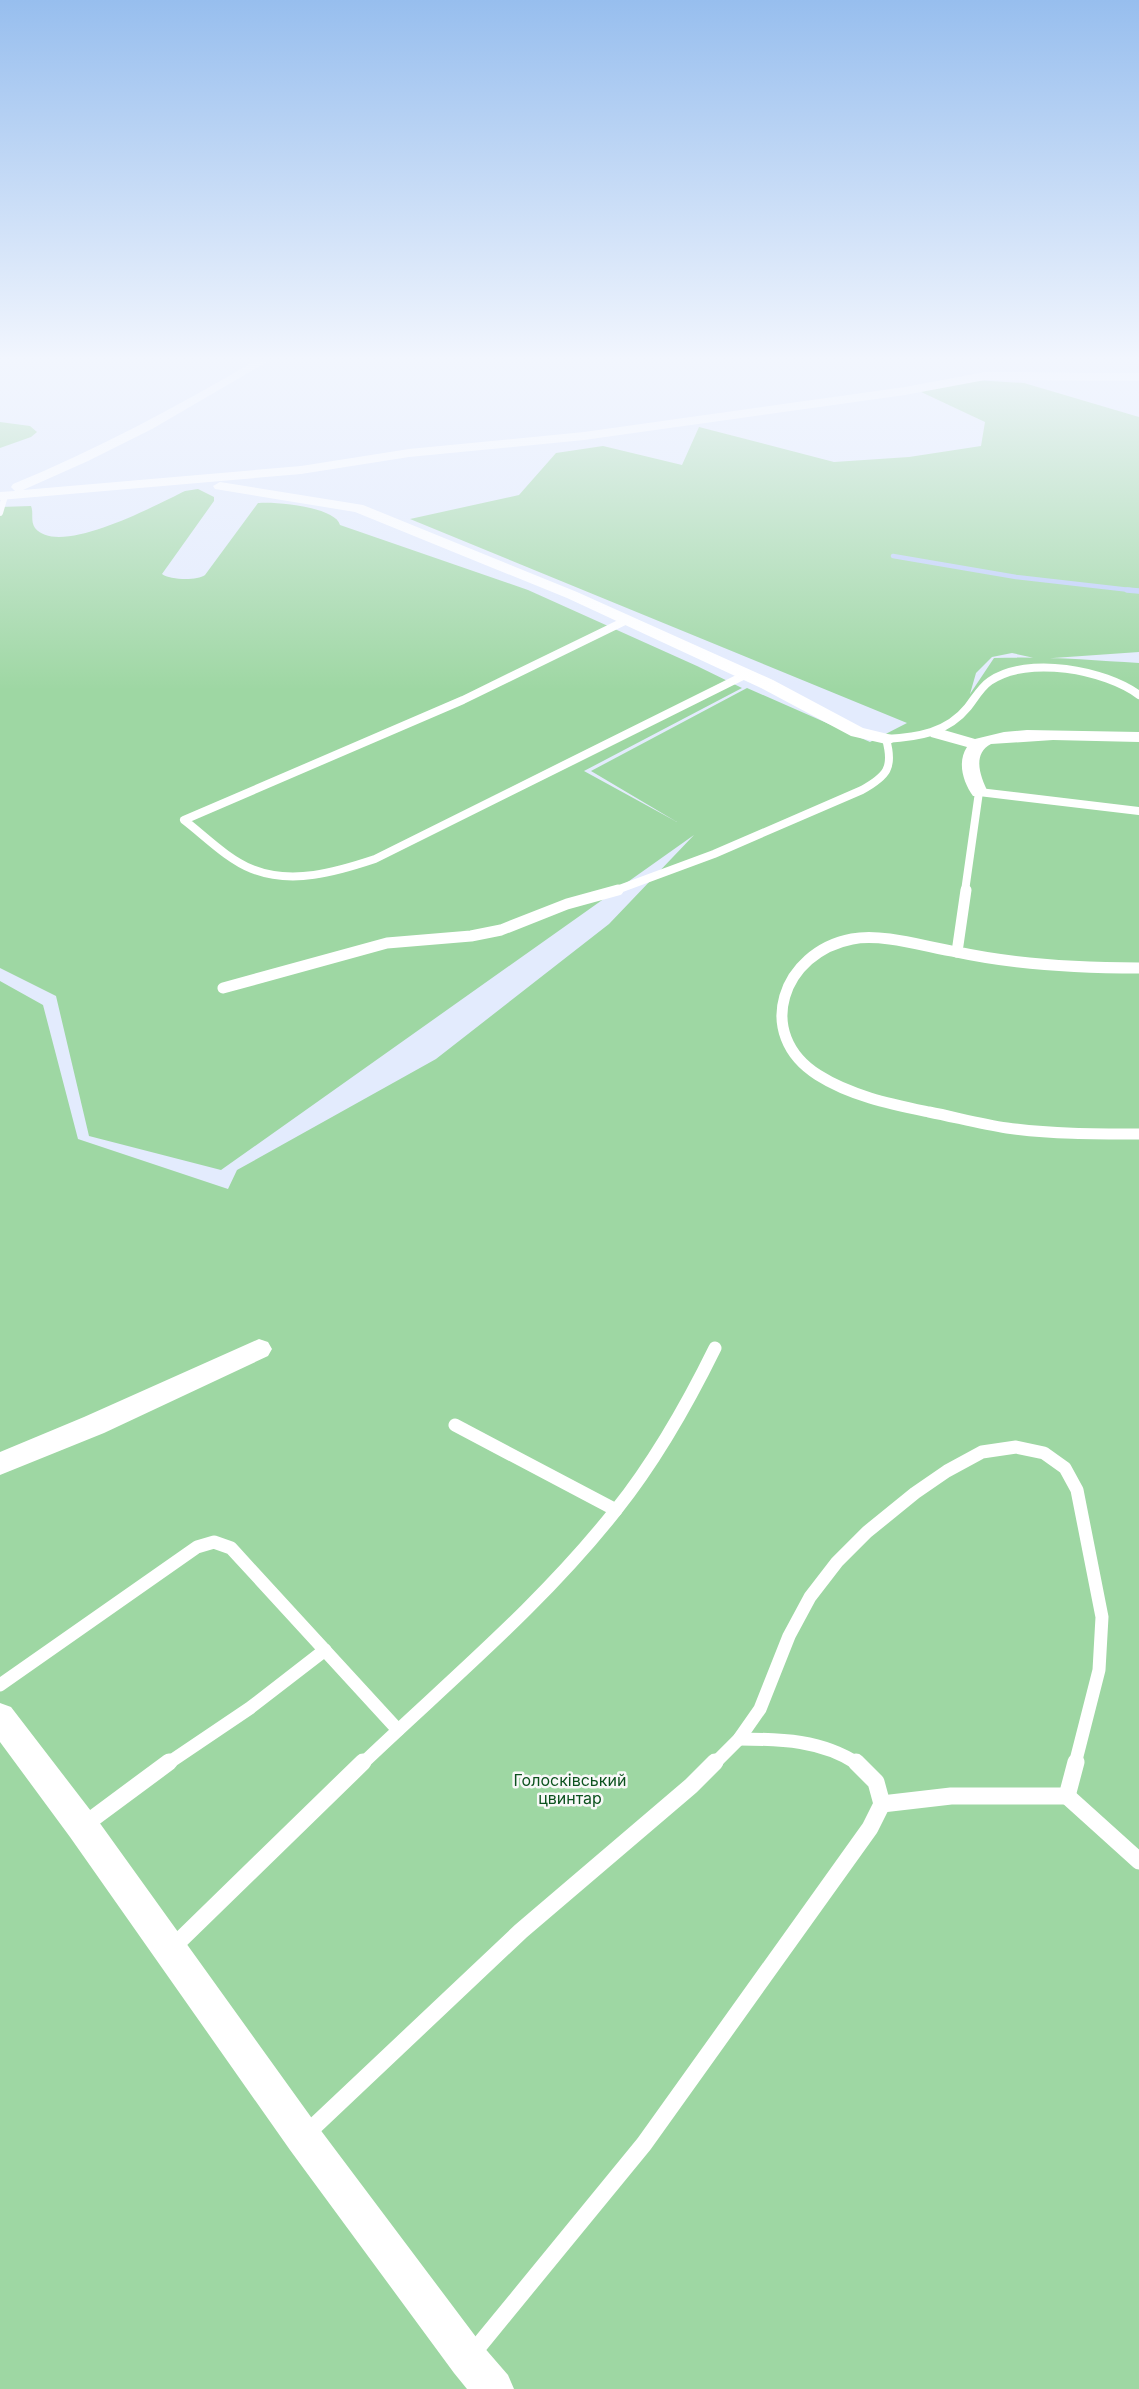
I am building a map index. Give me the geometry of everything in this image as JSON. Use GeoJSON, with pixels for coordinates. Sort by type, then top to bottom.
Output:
{"type":"FeatureCollection","features":[{"type":"Feature","properties":{"kind":"street"},"geometry":{"type":"LineString","coordinates":[[2,495],[65,467]]}},
{"type":"Feature","properties":{"kind":"street"},"geometry":{"type":"LineString","coordinates":[[2,495],[183,481],[317,467]]}},
{"type":"Feature","properties":{"kind":"street"},"geometry":{"type":"LineString","coordinates":[[183,481],[358,508],[572,595],[747,674],[857,732],[886,739]]}},
{"type":"Feature","properties":{"kind":"street"},"geometry":{"type":"LineString","coordinates":[[937,733],[977,745]]}},
{"type":"Feature","properties":{"kind":"street"},"geometry":{"type":"LineString","coordinates":[[979,792],[971,770],[972,755],[977,745],[990,738],[1022,735],[1139,738]]}},
{"type":"Feature","properties":{"kind":"street"},"geometry":{"type":"LineString","coordinates":[[0,1464],[130,1409],[259,1349]]}},
{"type":"Feature","properties":{"kind":"street"},"geometry":{"type":"LineString","coordinates":[[0,1717],[82,1826],[303,2137],[468,2358],[494,2389]]}},
{"type":"Feature","properties":{"kind":"lane"},"geometry":{"type":"LineString","coordinates":[[0,513],[2,495]]}},
{"type":"Feature","properties":{"kind":"lane"},"geometry":{"type":"LineString","coordinates":[[627,620],[534,668],[367,743],[184,820],[250,868],[273,874],[300,877],[335,872],[375,859],[747,674]]}},
{"type":"Feature","properties":{"kind":"lane"},"geometry":{"type":"LineString","coordinates":[[223,988],[387,943],[472,936],[501,930],[567,904],[631,886],[836,802],[882,778],[889,768],[892,756],[886,739],[937,733],[956,721],[991,680],[1016,671],[1059,669],[1089,673],[1116,680],[1139,695]]}},
{"type":"Feature","properties":{"kind":"lane"},"geometry":{"type":"LineString","coordinates":[[957,952],[979,792],[1139,811]]}},
{"type":"Feature","properties":{"kind":"lane"},"geometry":{"type":"LineString","coordinates":[[1139,968],[1054,968],[1023,965],[875,939],[855,939],[837,943],[821,950],[796,971],[783,996],[781,1019],[788,1046],[798,1059],[814,1073],[838,1086],[872,1098],[989,1126],[1083,1134],[1139,1134]]}},
{"type":"Feature","properties":{"kind":"lane"},"geometry":{"type":"LineString","coordinates":[[169,1951],[398,1730],[470,1666],[551,1586],[616,1510],[644,1473],[684,1412],[715,1348]]}},
{"type":"Feature","properties":{"kind":"lane"},"geometry":{"type":"LineString","coordinates":[[454,1425],[616,1510]]}},
{"type":"Feature","properties":{"kind":"lane"},"geometry":{"type":"LineString","coordinates":[[303,2137],[521,1931],[691,1786],[739,1739],[760,1709],[789,1636],[810,1596],[837,1562],[867,1532],[947,1471],[982,1452],[1016,1447],[1044,1453],[1065,1468],[1077,1490],[1102,1617],[1099,1670],[1067,1796]]}},
{"type":"Feature","properties":{"kind":"lane"},"geometry":{"type":"LineString","coordinates":[[0,1685],[197,1547],[211,1542],[219,1542],[230,1548],[398,1730]]}},
{"type":"Feature","properties":{"kind":"lane"},"geometry":{"type":"LineString","coordinates":[[82,1826],[162,1767],[257,1703],[324,1650]]}},
{"type":"Feature","properties":{"kind":"lane"},"geometry":{"type":"LineString","coordinates":[[468,2358],[644,2144],[870,1828],[882,1804],[876,1780],[862,1766],[843,1755],[798,1740],[739,1739]]}},
{"type":"Feature","properties":{"kind":"lane"},"geometry":{"type":"LineString","coordinates":[[882,1804],[916,1798],[964,1795],[1067,1796],[1139,1861]]}},
{"type":"Feature","properties":{"kind":"green space","name":"Голосківський цвинтар"},"geometry":{"type":"Polygon","coordinates":[[[543,467],[1139,467],[1139,652],[1052,658],[1139,663],[1139,2389],[0,2389],[0,981],[43,1005],[78,1139],[228,1189],[237,1170],[436,1059],[609,924],[694,835],[221,1170],[89,1136],[56,996],[0,968],[0,507],[31,506],[35,528],[47,536],[65,537],[109,526],[185,491],[198,489],[214,497],[214,501],[162,574],[171,578],[184,579],[205,575],[258,503],[290,504],[304,507],[328,514],[336,519],[340,525],[528,590],[697,666],[742,688],[584,771],[677,822],[591,771],[747,688],[870,742],[907,723],[410,519],[519,495],[543,467]],[[1012,653],[992,657],[976,673],[970,694],[994,658],[1033,658],[1012,653]]]}},
{"type":"Feature","properties":{"kind":"waterway"},"geometry":{"type":"LineString","coordinates":[[893,556],[1016,577],[1139,591],[1127,590]]}}]}
